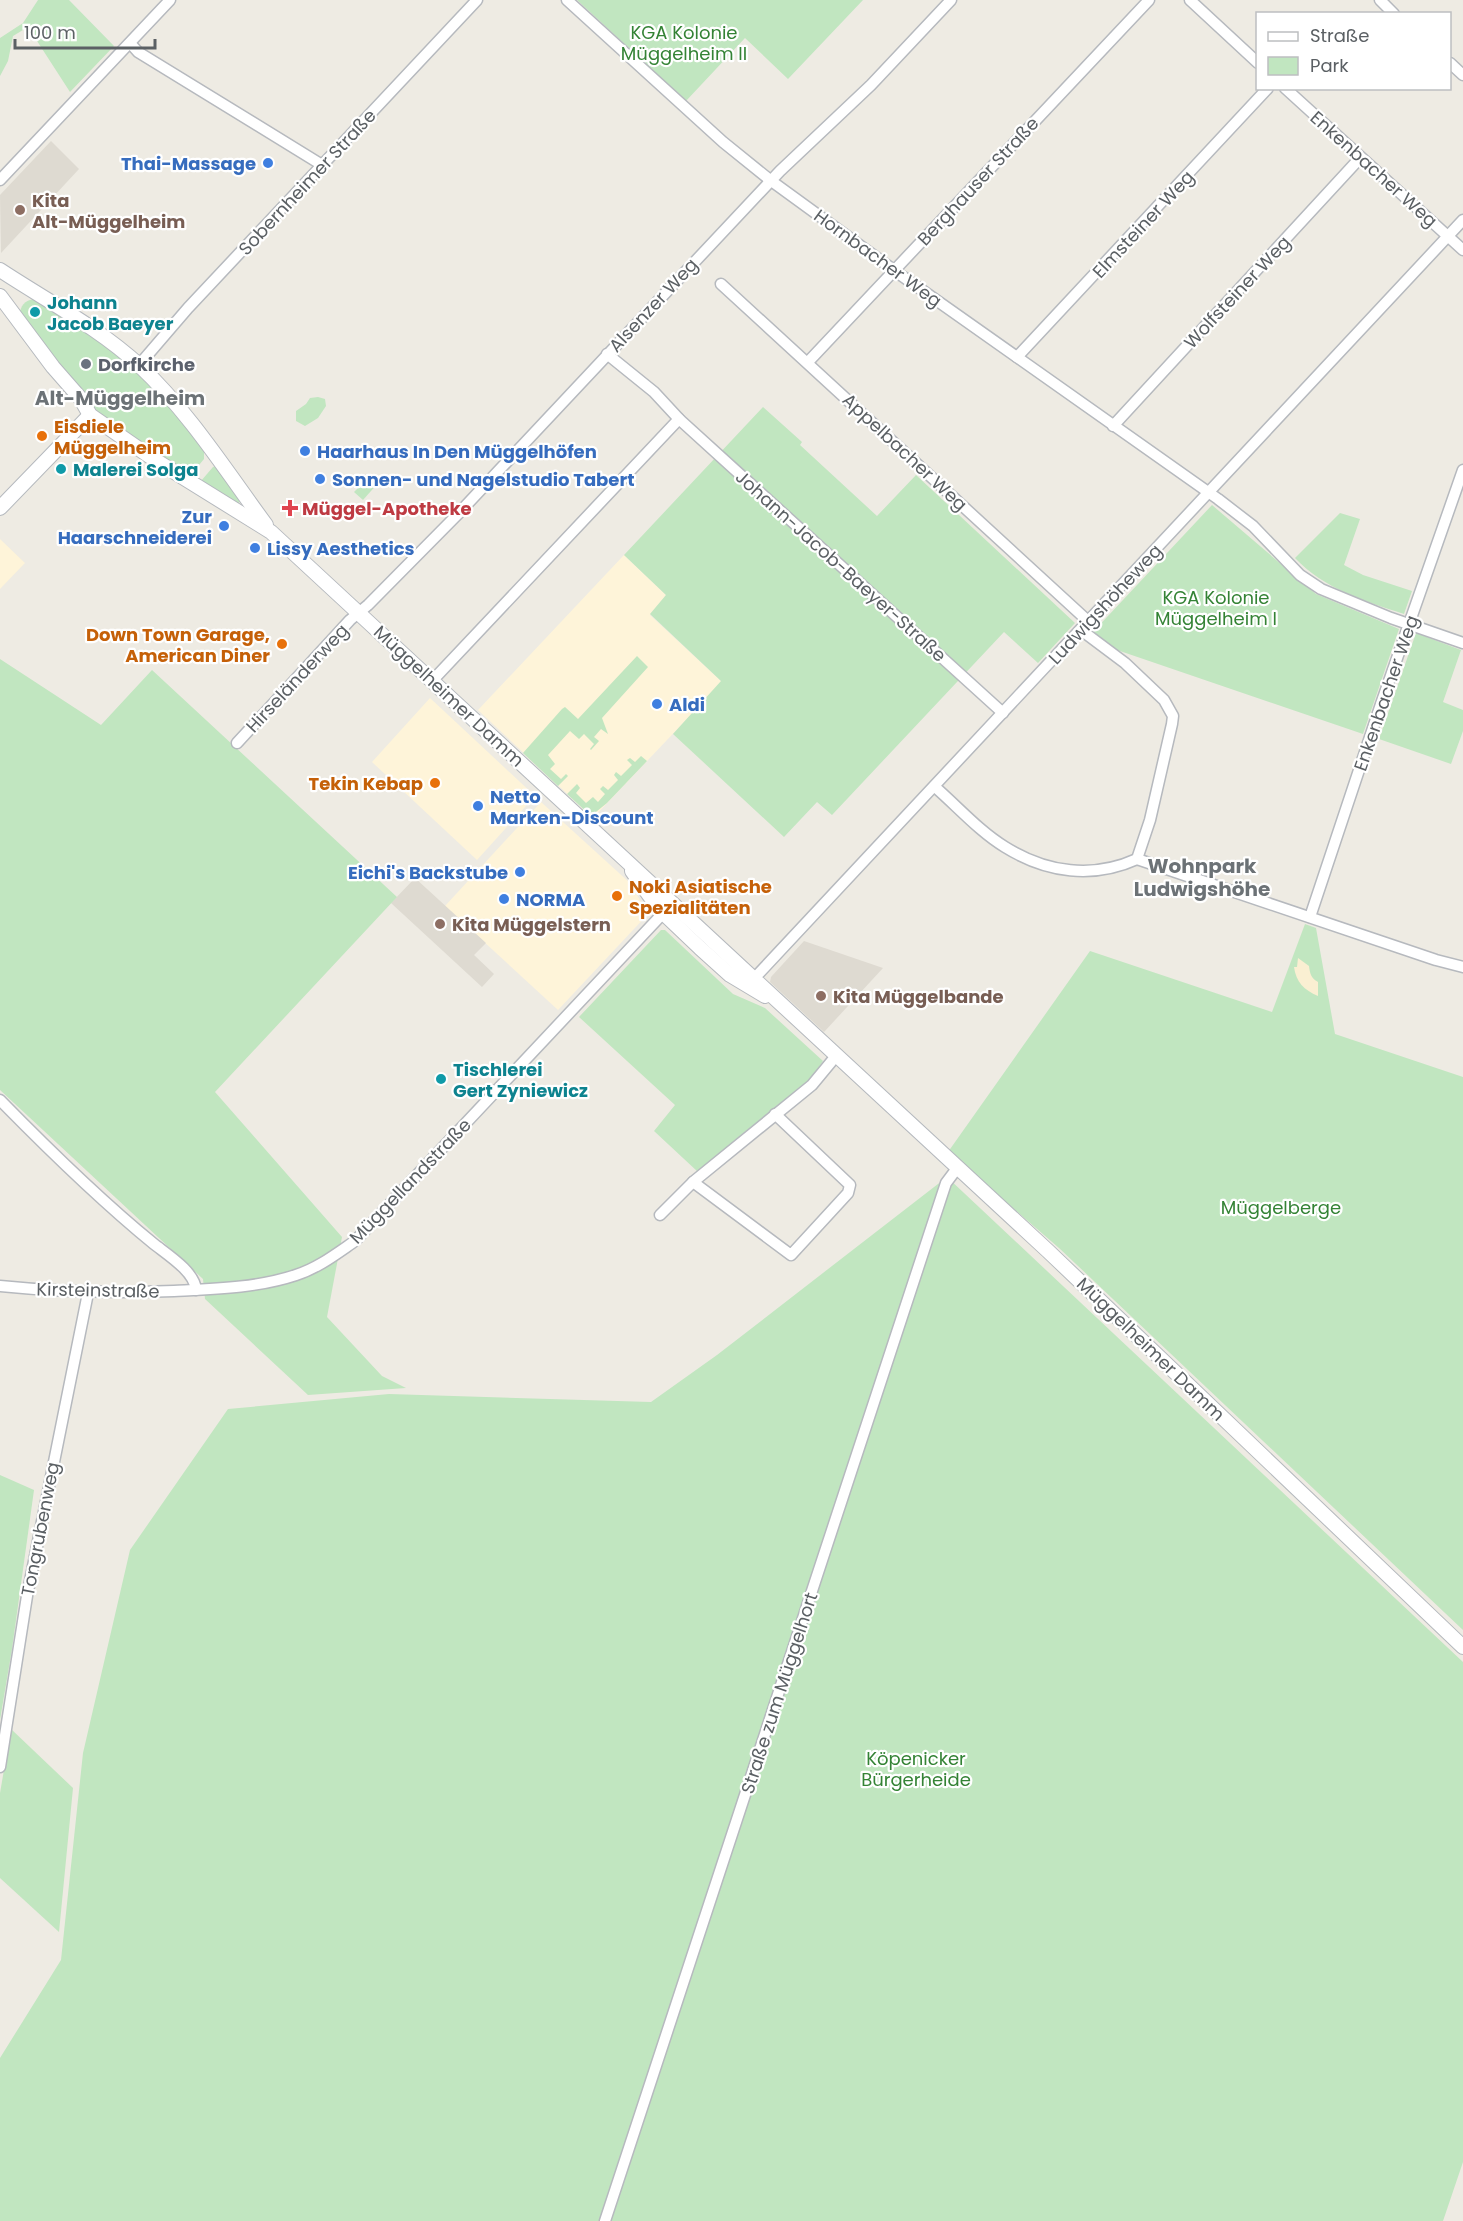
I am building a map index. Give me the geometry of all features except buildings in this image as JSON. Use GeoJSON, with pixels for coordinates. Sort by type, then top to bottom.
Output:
{"type":"FeatureCollection","features":[{"type":"Feature","properties":{"kind":"main road"},"geometry":{"type":"LineString","coordinates":[[0,270],[87,327],[139,365],[192,426],[271,532]]}},
{"type":"Feature","properties":{"kind":"main road"},"geometry":{"type":"LineString","coordinates":[[0,296],[42,353],[81,399],[90,415],[155,460],[271,532]]}},
{"type":"Feature","properties":{"kind":"main road"},"geometry":{"type":"LineString","coordinates":[[0,508],[90,415]]}},
{"type":"Feature","properties":{"kind":"main road","name":"Müggelheimer Damm"},"geometry":{"type":"LineString","coordinates":[[271,532],[626,862],[668,908],[751,983],[780,1004],[958,1167],[1463,1647]]}},
{"type":"Feature","properties":{"kind":"street"},"geometry":{"type":"LineString","coordinates":[[0,180],[170,0]]}},
{"type":"Feature","properties":{"kind":"street","name":"Sobernheimer Straße"},"geometry":{"type":"LineString","coordinates":[[139,365],[152,347],[477,0]]}},
{"type":"Feature","properties":{"kind":"street","name":"Hornbacher Weg"},"geometry":{"type":"LineString","coordinates":[[567,0],[715,135],[770,180],[1253,526],[1309,582],[1321,589],[1463,643]]}},
{"type":"Feature","properties":{"kind":"street","name":"Alsenzer Weg"},"geometry":{"type":"LineString","coordinates":[[358,613],[457,515],[770,180],[871,85],[951,0]]}},
{"type":"Feature","properties":{"kind":"street","name":"Berghauser Straße"},"geometry":{"type":"LineString","coordinates":[[808,362],[1149,0]]}},
{"type":"Feature","properties":{"kind":"street"},"geometry":{"type":"LineString","coordinates":[[1190,0],[1256,62]]}},
{"type":"Feature","properties":{"kind":"street"},"geometry":{"type":"LineString","coordinates":[[1380,0],[1392,12]]}},
{"type":"Feature","properties":{"kind":"street"},"geometry":{"type":"LineString","coordinates":[[130,43],[138,51],[322,165]]}},
{"type":"Feature","properties":{"kind":"street"},"geometry":{"type":"LineString","coordinates":[[1451,65],[1463,75]]}},
{"type":"Feature","properties":{"kind":"street","name":"Elmsteiner Weg"},"geometry":{"type":"LineString","coordinates":[[1017,357],[1266,90]]}},
{"type":"Feature","properties":{"kind":"street","name":"Enkenbacher Weg"},"geometry":{"type":"LineString","coordinates":[[1287,90],[1463,250]]}},
{"type":"Feature","properties":{"kind":"street","name":"Wolfsteiner Weg"},"geometry":{"type":"LineString","coordinates":[[1113,426],[1360,158]]}},
{"type":"Feature","properties":{"kind":"street","name":"Ludwigshöheweg"},"geometry":{"type":"LineString","coordinates":[[751,983],[1463,220]]}},
{"type":"Feature","properties":{"kind":"street","name":"Appelbacher Weg"},"geometry":{"type":"LineString","coordinates":[[721,284],[808,362],[1164,700],[1173,716],[1173,724],[1156,795],[1137,859]]}},
{"type":"Feature","properties":{"kind":"street","name":"Johann-Jacob-Baeyer-Straße"},"geometry":{"type":"LineString","coordinates":[[607,354],[654,392],[679,419],[1003,713]]}},
{"type":"Feature","properties":{"kind":"street"},"geometry":{"type":"LineString","coordinates":[[432,681],[679,419]]}},
{"type":"Feature","properties":{"kind":"street","name":"Enkenbacher Weg"},"geometry":{"type":"LineString","coordinates":[[1310,917],[1463,470]]}},
{"type":"Feature","properties":{"kind":"street","name":"Hirseländerweg"},"geometry":{"type":"LineString","coordinates":[[237,743],[358,613]]}},
{"type":"Feature","properties":{"kind":"street"},"geometry":{"type":"LineString","coordinates":[[935,787],[999,843],[1042,863],[1072,871],[1090,872],[1111,869],[1137,859],[1463,967]]}},
{"type":"Feature","properties":{"kind":"street","name":"Müggellandstraße"},"geometry":{"type":"LineString","coordinates":[[196,1290],[268,1282],[296,1275],[327,1260],[355,1241],[668,908]]}},
{"type":"Feature","properties":{"kind":"street"},"geometry":{"type":"LineString","coordinates":[[660,1215],[693,1182],[812,1085],[836,1056]]}},
{"type":"Feature","properties":{"kind":"street"},"geometry":{"type":"LineString","coordinates":[[0,1100],[110,1205],[183,1269],[195,1282],[196,1290]]}},
{"type":"Feature","properties":{"kind":"street"},"geometry":{"type":"LineString","coordinates":[[693,1182],[791,1256],[848,1193],[850,1185],[775,1114]]}},
{"type":"Feature","properties":{"kind":"street","name":"Straße zum Müggelhort"},"geometry":{"type":"LineString","coordinates":[[605,2221],[946,1183],[958,1167]]}},
{"type":"Feature","properties":{"kind":"street","name":"Kirsteinstraße"},"geometry":{"type":"LineString","coordinates":[[0,1286],[88,1293],[196,1290]]}},
{"type":"Feature","properties":{"kind":"street","name":"Tongrubenweg"},"geometry":{"type":"LineString","coordinates":[[0,1767],[27,1596],[88,1293]]}},
{"type":"Feature","properties":{"kind":"shaded area","name":"Kita Alt-Müggelheim"},"geometry":{"type":"Polygon","coordinates":[[[51,141],[79,169],[1,253],[0,195],[51,141]]]}},
{"type":"Feature","properties":{"kind":"shaded area"},"geometry":{"type":"Polygon","coordinates":[[[0,539],[25,563],[0,589],[0,539]]]}},
{"type":"Feature","properties":{"kind":"shaded area"},"geometry":{"type":"Polygon","coordinates":[[[624,555],[666,595],[650,615],[722,682],[593,818],[478,710],[624,555]]]}},
{"type":"Feature","properties":{"kind":"shaded area"},"geometry":{"type":"Polygon","coordinates":[[[430,698],[535,796],[477,860],[372,762],[430,698]]]}},
{"type":"Feature","properties":{"kind":"shaded area"},"geometry":{"type":"Polygon","coordinates":[[[541,802],[630,883],[648,914],[558,1010],[445,906],[541,802]]]}},
{"type":"Feature","properties":{"kind":"shaded area","name":"Kita Müggelstern"},"geometry":{"type":"Polygon","coordinates":[[[415,878],[486,943],[474,955],[494,974],[482,987],[391,903],[415,878]]]}},
{"type":"Feature","properties":{"kind":"shaded area","name":"Kita Müggelbande"},"geometry":{"type":"Polygon","coordinates":[[[804,941],[883,968],[824,1032],[770,982],[771,977],[804,941]]]}},
{"type":"Feature","properties":{"kind":"green space"},"geometry":{"type":"Polygon","coordinates":[[[38,0],[69,0],[114,46],[70,92],[28,27],[13,36],[8,61],[0,76],[0,38],[23,23],[38,0]]]}},
{"type":"Feature","properties":{"kind":"green space","name":"KGA Kolonie Müggelheim II"},"geometry":{"type":"Polygon","coordinates":[[[577,0],[863,0],[788,79],[745,38],[686,101],[629,51],[630,49],[577,0]]]}},
{"type":"Feature","properties":{"kind":"green space"},"geometry":{"type":"Polygon","coordinates":[[[37,299],[99,339],[160,393],[204,451],[204,459],[194,471],[182,472],[107,421],[78,394],[20,313],[26,302],[37,299]]]}},
{"type":"Feature","properties":{"kind":"green space"},"geometry":{"type":"Polygon","coordinates":[[[310,398],[325,399],[326,406],[318,418],[305,426],[296,421],[296,411],[310,398]]]}},
{"type":"Feature","properties":{"kind":"green space"},"geometry":{"type":"Polygon","coordinates":[[[763,407],[802,442],[800,445],[877,516],[916,475],[1075,623],[1038,663],[1004,632],[832,815],[817,802],[784,837],[673,734],[721,681],[650,614],[666,595],[624,555],[763,407]]]}},
{"type":"Feature","properties":{"kind":"green space"},"geometry":{"type":"Polygon","coordinates":[[[216,466],[240,500],[239,503],[236,504],[201,481],[216,466]]]}},
{"type":"Feature","properties":{"kind":"green space"},"geometry":{"type":"Polygon","coordinates":[[[371,475],[379,482],[363,500],[354,492],[371,475]]]}},
{"type":"Feature","properties":{"kind":"green space","name":"KGA Kolonie Müggelheim I"},"geometry":{"type":"Polygon","coordinates":[[[1212,505],[1316,594],[1399,629],[1363,734],[1117,650],[1092,633],[1212,505]]]}},
{"type":"Feature","properties":{"kind":"green space","name":"KGA Kolonie Müggelheim I"},"geometry":{"type":"Polygon","coordinates":[[[1340,513],[1360,519],[1344,565],[1363,575],[1412,591],[1404,614],[1360,599],[1332,586],[1306,569],[1295,558],[1340,513]]]}},
{"type":"Feature","properties":{"kind":"green space"},"geometry":{"type":"Polygon","coordinates":[[[1416,633],[1461,650],[1443,702],[1463,710],[1463,731],[1451,764],[1379,739],[1416,633]]]}},
{"type":"Feature","properties":{"kind":"green space"},"geometry":{"type":"Polygon","coordinates":[[[637,656],[648,667],[602,718],[608,734],[601,729],[594,737],[599,741],[591,750],[594,744],[584,734],[579,739],[570,731],[548,755],[555,764],[550,769],[561,779],[566,774],[568,776],[558,786],[523,753],[565,707],[578,719],[637,656]]]}},
{"type":"Feature","properties":{"kind":"green space"},"geometry":{"type":"Polygon","coordinates":[[[0,659],[101,725],[152,670],[397,897],[215,1092],[342,1237],[327,1317],[382,1376],[406,1388],[308,1395],[205,1299],[203,1279],[0,1090],[0,659]]]}},
{"type":"Feature","properties":{"kind":"green space"},"geometry":{"type":"Polygon","coordinates":[[[641,756],[647,761],[607,803],[591,816],[567,794],[577,784],[580,788],[576,793],[586,803],[593,797],[598,802],[605,794],[600,789],[603,786],[608,790],[618,780],[614,775],[616,772],[621,776],[632,765],[627,760],[630,758],[635,762],[641,756]]]}},
{"type":"Feature","properties":{"kind":"green space","name":"Müggelberge"},"geometry":{"type":"Polygon","coordinates":[[[1305,924],[1316,928],[1335,1034],[1463,1077],[1463,1630],[1059,1248],[948,1152],[1090,951],[1272,1012],[1305,924]]]}},
{"type":"Feature","properties":{"kind":"green space"},"geometry":{"type":"Polygon","coordinates":[[[661,930],[665,930],[733,994],[765,1008],[823,1061],[807,1085],[746,1131],[698,1172],[654,1131],[675,1105],[579,1017],[661,930]]]}},
{"type":"Feature","properties":{"kind":"green space","name":"Köpenicker Bürgerheide"},"geometry":{"type":"Polygon","coordinates":[[[947,1177],[1463,1662],[1463,2162],[1443,2221],[0,2221],[0,2058],[61,1960],[83,1753],[130,1550],[228,1409],[389,1394],[651,1402],[717,1355],[947,1177]]]}},
{"type":"Feature","properties":{"kind":"green space"},"geometry":{"type":"Polygon","coordinates":[[[0,1475],[34,1490],[0,1720],[0,1475]]]}},
{"type":"Feature","properties":{"kind":"green space"},"geometry":{"type":"Polygon","coordinates":[[[11,1729],[73,1788],[59,1932],[0,1878],[0,1793],[11,1729]]]}},
{"type":"Feature","properties":{"kind":"sand"},"geometry":{"type":"Polygon","coordinates":[[[1298,958],[1309,966],[1311,976],[1318,982],[1318,996],[1299,981],[1294,967],[1297,967],[1298,958]]]}},
{"type":"Feature","properties":{"kind":"place","name":"Thai-Massage"},"geometry":{"type":"Point","coordinates":[268,163]}},
{"type":"Feature","properties":{"kind":"place","name":"Kita Alt-Müggelheim"},"geometry":{"type":"Point","coordinates":[20,210]}},
{"type":"Feature","properties":{"kind":"place","name":"Johann Jacob Baeyer"},"geometry":{"type":"Point","coordinates":[35,312]}},
{"type":"Feature","properties":{"kind":"place","name":"Dorfkirche"},"geometry":{"type":"Point","coordinates":[86,364]}},
{"type":"Feature","properties":{"kind":"place","name":"Eisdiele Müggelheim"},"geometry":{"type":"Point","coordinates":[42,436]}},
{"type":"Feature","properties":{"kind":"place","name":"Haarhaus In Den Müggelhöfen"},"geometry":{"type":"Point","coordinates":[305,451]}},
{"type":"Feature","properties":{"kind":"place","name":"Malerei Solga"},"geometry":{"type":"Point","coordinates":[61,469]}},
{"type":"Feature","properties":{"kind":"place","name":"Sonnen- und Nagelstudio Tabert"},"geometry":{"type":"Point","coordinates":[320,479]}},
{"type":"Feature","properties":{"kind":"place","name":"Müggel-Apotheke"},"geometry":{"type":"Point","coordinates":[290,508]}},
{"type":"Feature","properties":{"kind":"place","name":"Zur Haarschneiderei"},"geometry":{"type":"Point","coordinates":[224,526]}},
{"type":"Feature","properties":{"kind":"place","name":"Lissy Aesthetics"},"geometry":{"type":"Point","coordinates":[255,548]}},
{"type":"Feature","properties":{"kind":"place","name":"Down Town Garage, American Diner"},"geometry":{"type":"Point","coordinates":[282,644]}},
{"type":"Feature","properties":{"kind":"place","name":"Aldi"},"geometry":{"type":"Point","coordinates":[657,704]}},
{"type":"Feature","properties":{"kind":"place","name":"Tekin Kebap"},"geometry":{"type":"Point","coordinates":[435,783]}},
{"type":"Feature","properties":{"kind":"place","name":"Netto Marken-Discount"},"geometry":{"type":"Point","coordinates":[478,806]}},
{"type":"Feature","properties":{"kind":"place","name":"Eichi's Backstube"},"geometry":{"type":"Point","coordinates":[520,872]}},
{"type":"Feature","properties":{"kind":"place","name":"Noki Asiatische Spezialitäten"},"geometry":{"type":"Point","coordinates":[617,896]}},
{"type":"Feature","properties":{"kind":"place","name":"NORMA"},"geometry":{"type":"Point","coordinates":[504,899]}},
{"type":"Feature","properties":{"kind":"place","name":"Kita Müggelstern"},"geometry":{"type":"Point","coordinates":[440,924]}},
{"type":"Feature","properties":{"kind":"place","name":"Kita Müggelbande"},"geometry":{"type":"Point","coordinates":[821,996]}},
{"type":"Feature","properties":{"kind":"place","name":"Tischlerei Gert Zyniewicz"},"geometry":{"type":"Point","coordinates":[441,1079]}},
{"type":"Feature","properties":{"kind":"district","name":"Alt-Müggelheim"},"geometry":{"type":"Point","coordinates":[120,398]}},
{"type":"Feature","properties":{"kind":"district","name":"Wohnpark Ludwigshöhe"},"geometry":{"type":"Point","coordinates":[1202,878]}}]}
